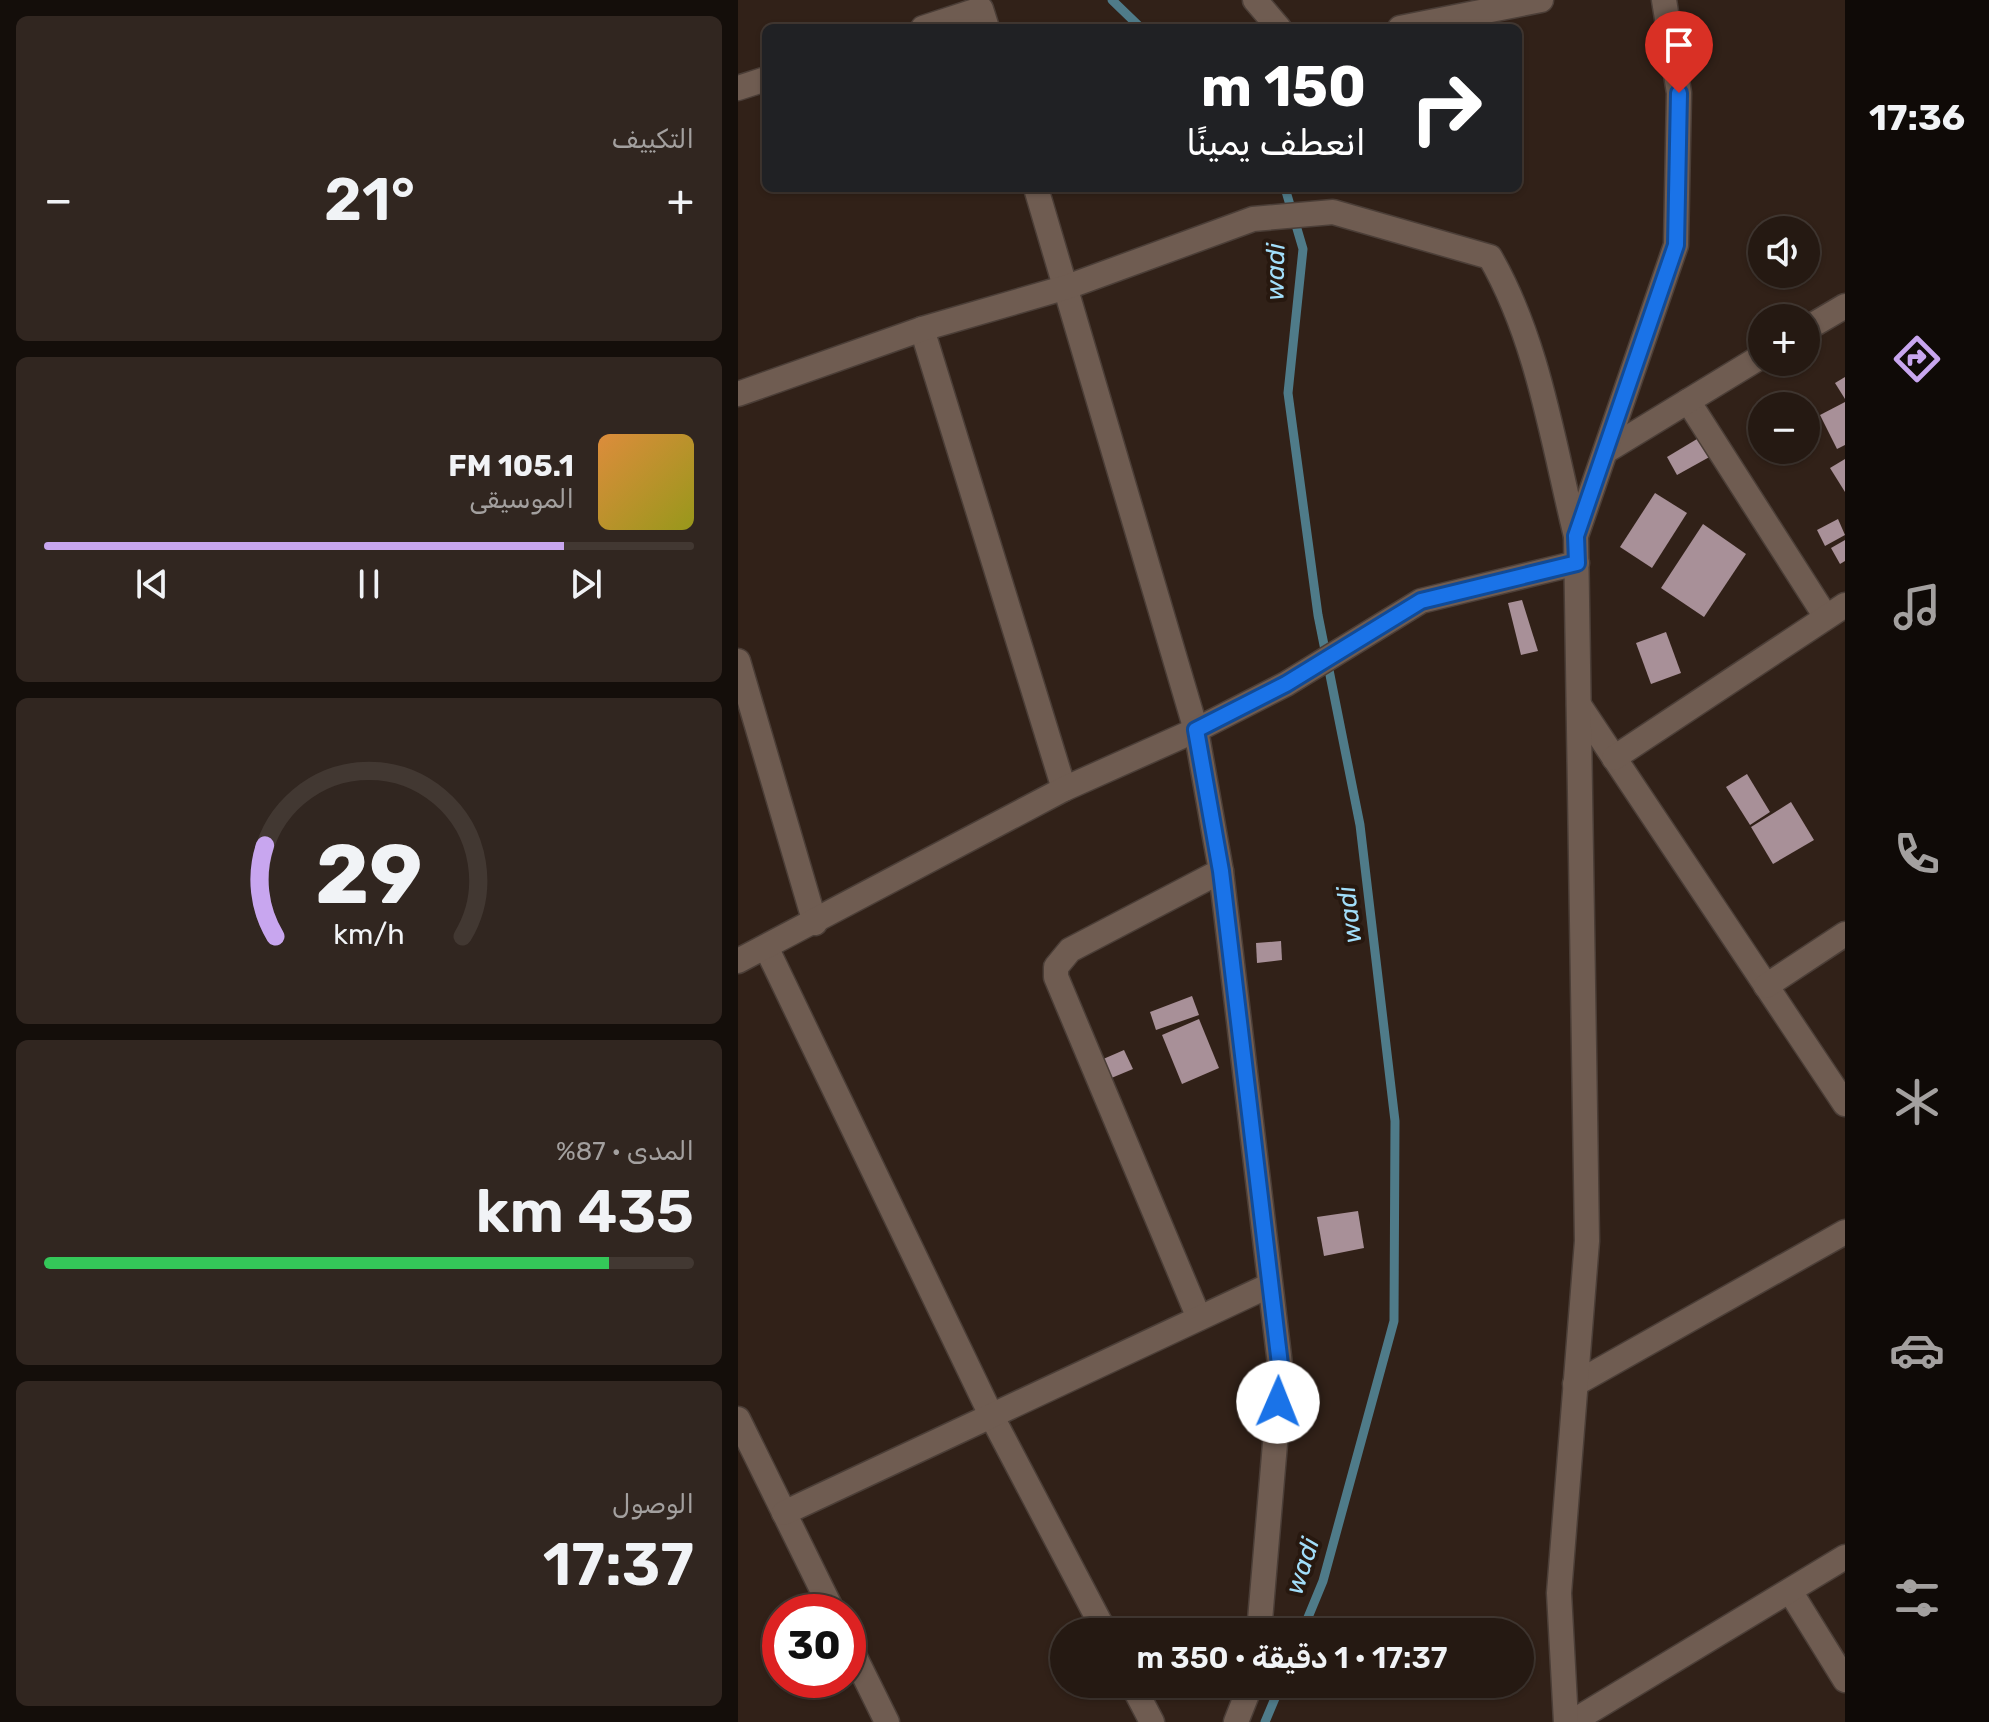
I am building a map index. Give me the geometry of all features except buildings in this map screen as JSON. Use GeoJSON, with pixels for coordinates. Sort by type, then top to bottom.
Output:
{"type":"FeatureCollection","features":[{"type":"Feature","properties":{"kind":"street"},"geometry":{"type":"LineString","coordinates":[[1255,0],[1276,24]]}},
{"type":"Feature","properties":{"kind":"street"},"geometry":{"type":"LineString","coordinates":[[1420,24],[1541,0]]}},
{"type":"Feature","properties":{"kind":"street"},"geometry":{"type":"LineString","coordinates":[[1576,536],[1676,245],[1679,93],[1664,0]]}},
{"type":"Feature","properties":{"kind":"street"},"geometry":{"type":"LineString","coordinates":[[935,24],[981,9],[986,24]]}},
{"type":"Feature","properties":{"kind":"street"},"geometry":{"type":"LineString","coordinates":[[738,88],[762,80]]}},
{"type":"Feature","properties":{"kind":"street"},"geometry":{"type":"LineString","coordinates":[[1037,192],[1196,730],[1221,871],[1268,1286],[1281,1373],[1260,1618]]}},
{"type":"Feature","properties":{"kind":"street"},"geometry":{"type":"LineString","coordinates":[[738,394],[922,329],[1067,287],[1253,219],[1333,212],[1490,257],[1511,292],[1539,387],[1576,536],[1587,1241],[1559,1593],[1569,1722],[1845,1557]]}},
{"type":"Feature","properties":{"kind":"street"},"geometry":{"type":"LineString","coordinates":[[1820,321],[1845,306]]}},
{"type":"Feature","properties":{"kind":"street"},"geometry":{"type":"LineString","coordinates":[[922,329],[1064,789]]}},
{"type":"Feature","properties":{"kind":"street"},"geometry":{"type":"LineString","coordinates":[[1606,451],[1748,365]]}},
{"type":"Feature","properties":{"kind":"street"},"geometry":{"type":"LineString","coordinates":[[1614,758],[1836,611],[1688,401]]}},
{"type":"Feature","properties":{"kind":"street"},"geometry":{"type":"LineString","coordinates":[[738,961],[1064,789],[1196,730],[1286,684],[1421,601],[1577,563]]}},
{"type":"Feature","properties":{"kind":"street"},"geometry":{"type":"LineString","coordinates":[[738,661],[815,923]]}},
{"type":"Feature","properties":{"kind":"street"},"geometry":{"type":"LineString","coordinates":[[1579,705],[1845,1104]]}},
{"type":"Feature","properties":{"kind":"street"},"geometry":{"type":"LineString","coordinates":[[1199,1318],[1056,977],[1056,967],[1070,950],[1221,871]]}},
{"type":"Feature","properties":{"kind":"street"},"geometry":{"type":"LineString","coordinates":[[1766,986],[1845,934]]}},
{"type":"Feature","properties":{"kind":"street"},"geometry":{"type":"LineString","coordinates":[[766,947],[991,1415],[1098,1618]]}},
{"type":"Feature","properties":{"kind":"street"},"geometry":{"type":"LineString","coordinates":[[1575,1384],[1845,1232]]}},
{"type":"Feature","properties":{"kind":"street"},"geometry":{"type":"LineString","coordinates":[[784,1513],[1268,1286]]}},
{"type":"Feature","properties":{"kind":"street"},"geometry":{"type":"LineString","coordinates":[[738,1419],[824,1594]]}},
{"type":"Feature","properties":{"kind":"street"},"geometry":{"type":"LineString","coordinates":[[1790,1591],[1845,1680]]}},
{"type":"Feature","properties":{"kind":"street"},"geometry":{"type":"LineString","coordinates":[[866,1679],[887,1722]]}},
{"type":"Feature","properties":{"kind":"street"},"geometry":{"type":"LineString","coordinates":[[1139,1698],[1152,1722]]}},
{"type":"Feature","properties":{"kind":"street"},"geometry":{"type":"LineString","coordinates":[[1236,1722],[1245,1698]]}},
{"type":"Feature","properties":{"kind":"waterway","name":"wadi"},"geometry":{"type":"LineString","coordinates":[[1112,0],[1137,24]]}},
{"type":"Feature","properties":{"kind":"waterway","name":"wadi"},"geometry":{"type":"LineString","coordinates":[[1286,192],[1303,249],[1288,393],[1318,615],[1360,825],[1395,1121],[1394,1321],[1323,1581],[1308,1618]]}},
{"type":"Feature","properties":{"kind":"waterway","name":"wadi"},"geometry":{"type":"LineString","coordinates":[[1265,1722],[1275,1698]]}},
{"type":"Feature","properties":{"kind":"route"},"geometry":{"type":"LineString","coordinates":[[1278,1402],[1281,1373],[1268,1286],[1221,871],[1196,730],[1286,684],[1421,601],[1577,563],[1576,536],[1676,245],[1679,93]]}}]}
